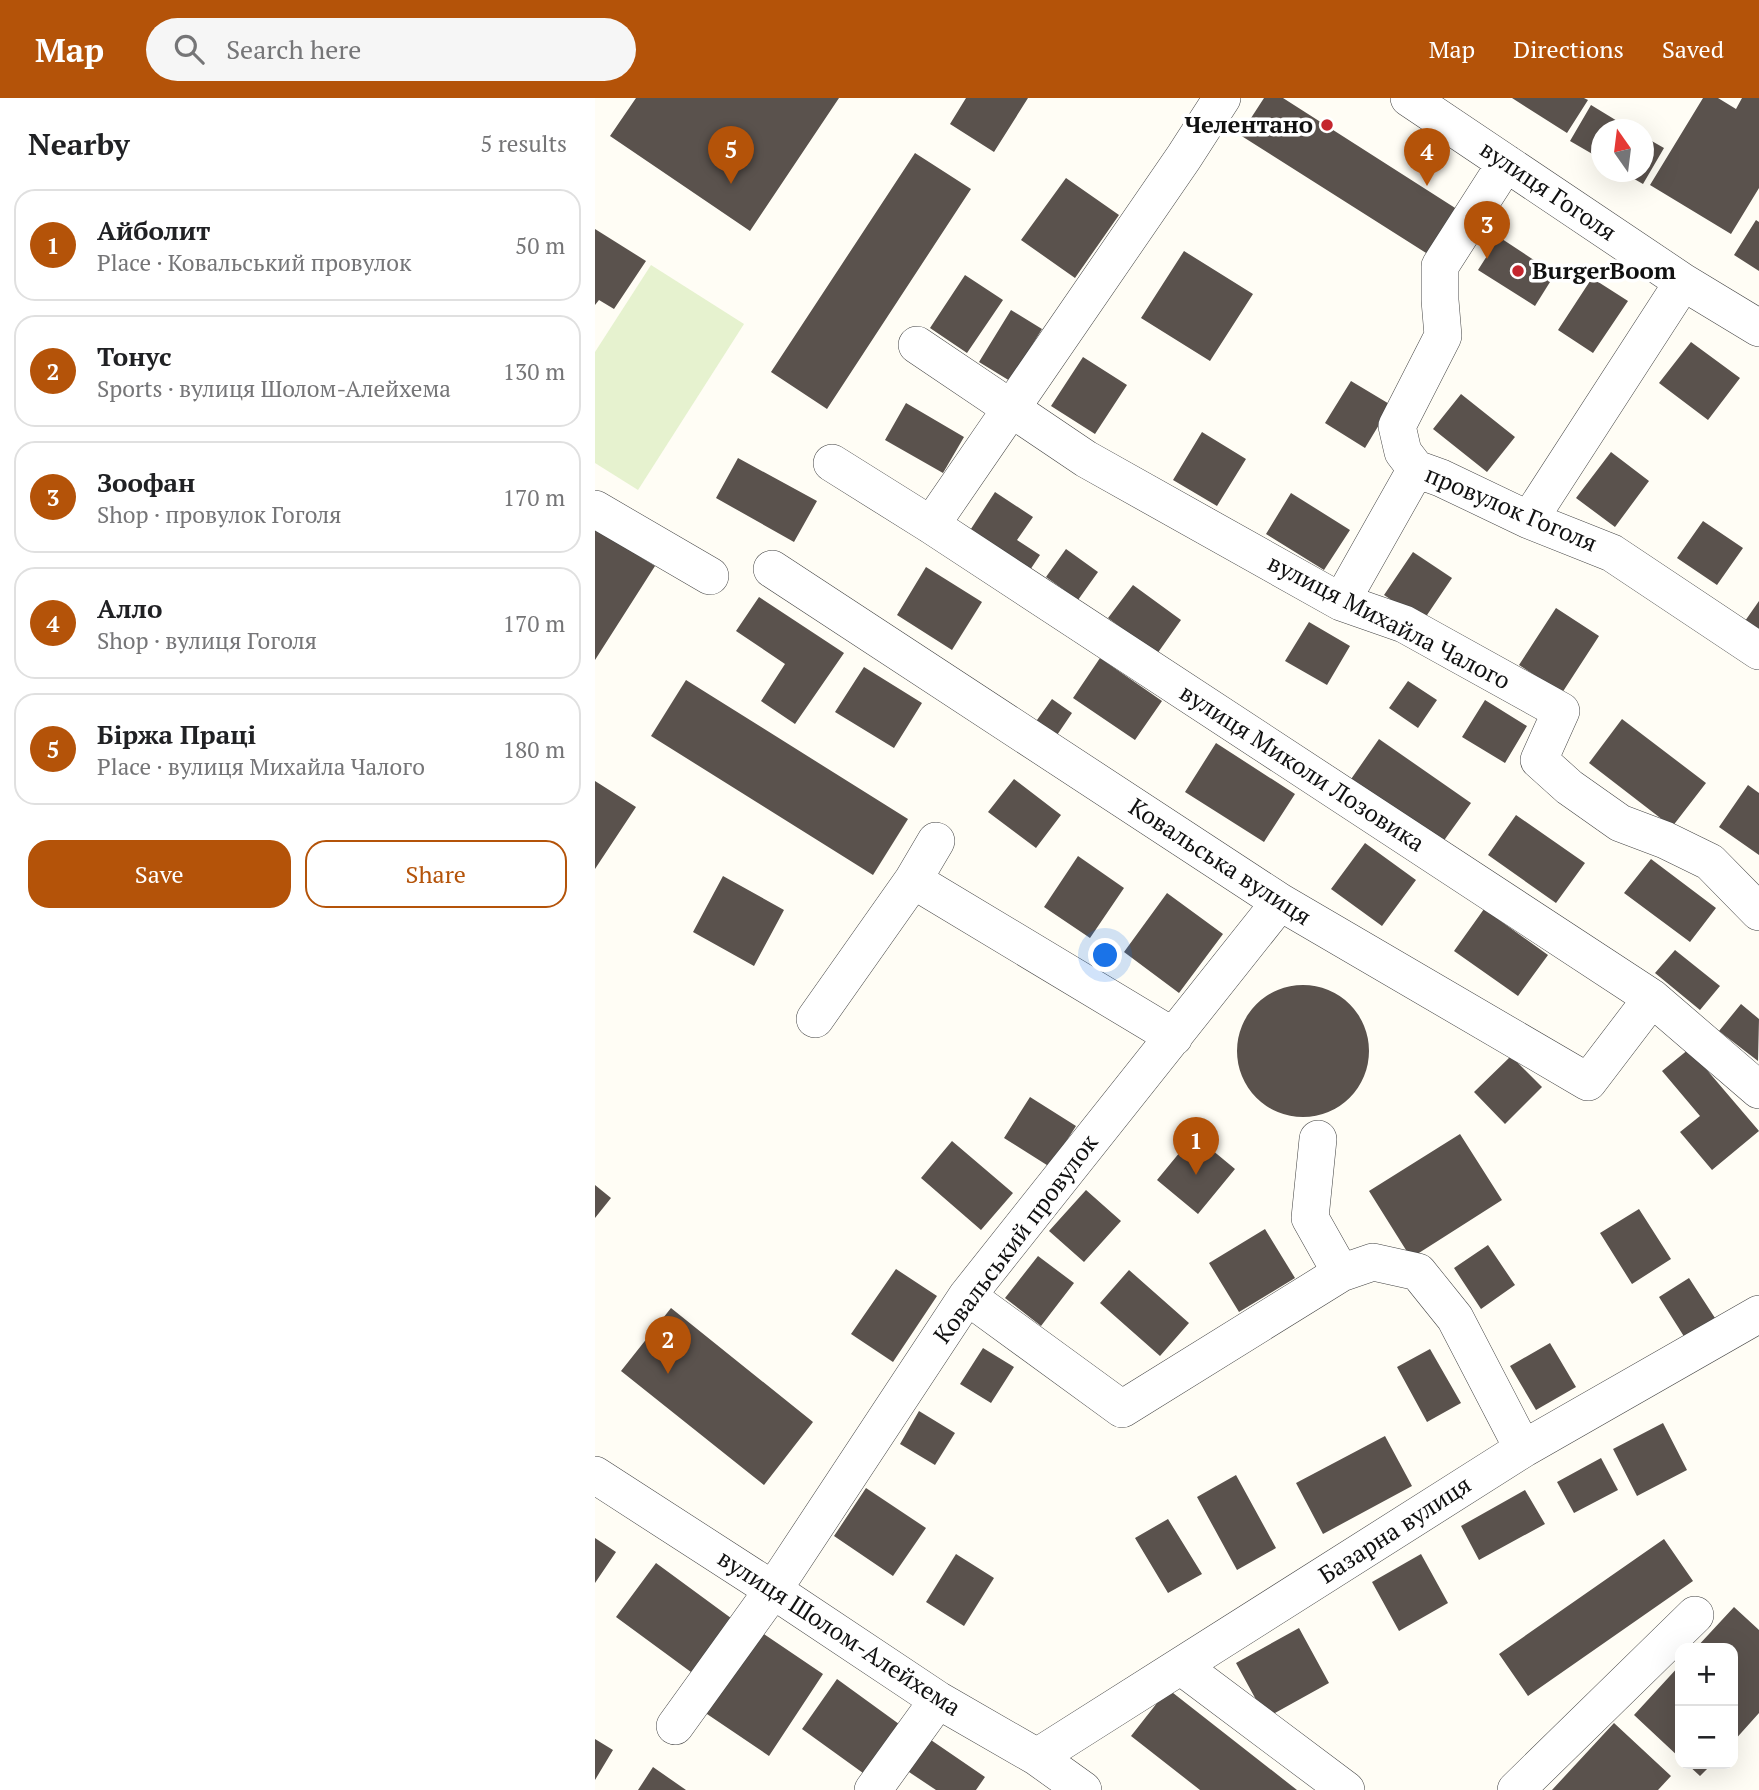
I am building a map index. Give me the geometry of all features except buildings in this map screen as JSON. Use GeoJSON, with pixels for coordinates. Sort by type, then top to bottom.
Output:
{"type":"FeatureCollection","features":[{"type":"Feature","properties":{"kind":"street"},"geometry":{"type":"LineString","coordinates":[[931,524],[1013,408],[1222,98]]}},
{"type":"Feature","properties":{"kind":"street","name":"вулиця Гоголя"},"geometry":{"type":"LineString","coordinates":[[1409,98],[1683,282],[1759,328]]}},
{"type":"Feature","properties":{"kind":"street","name":"провулок Гоголя"},"geometry":{"type":"LineString","coordinates":[[1506,163],[1440,265],[1443,335],[1397,426],[1403,452],[1416,469],[1529,520],[1612,553],[1759,651]]}},
{"type":"Feature","properties":{"kind":"street"},"geometry":{"type":"LineString","coordinates":[[1529,520],[1683,282]]}},
{"type":"Feature","properties":{"kind":"street","name":"вулиця Михайла Чалого"},"geometry":{"type":"LineString","coordinates":[[917,345],[1086,459],[1341,602],[1404,624],[1561,711],[1539,760],[1569,787],[1620,823],[1665,840],[1710,862],[1759,912]]}},
{"type":"Feature","properties":{"kind":"street","name":"вулиця Миколи Лозовика"},"geometry":{"type":"LineString","coordinates":[[832,463],[931,524],[1652,998],[1759,1090]]}},
{"type":"Feature","properties":{"kind":"street"},"geometry":{"type":"LineString","coordinates":[[1341,602],[1416,469]]}},
{"type":"Feature","properties":{"kind":"street"},"geometry":{"type":"LineString","coordinates":[[595,509],[710,576]]}},
{"type":"Feature","properties":{"kind":"street","name":"Ковальська вулиця"},"geometry":{"type":"LineString","coordinates":[[772,569],[1280,902],[1588,1082],[1652,998]]}},
{"type":"Feature","properties":{"kind":"street"},"geometry":{"type":"LineString","coordinates":[[815,1019],[913,880],[936,841]]}},
{"type":"Feature","properties":{"kind":"street"},"geometry":{"type":"LineString","coordinates":[[913,880],[1174,1037]]}},
{"type":"Feature","properties":{"kind":"street","name":"Ковальський провулок"},"geometry":{"type":"LineString","coordinates":[[675,1726],[773,1590],[967,1296],[1280,902]]}},
{"type":"Feature","properties":{"kind":"street"},"geometry":{"type":"LineString","coordinates":[[1318,1139],[1310,1218],[1341,1273]]}},
{"type":"Feature","properties":{"kind":"street"},"geometry":{"type":"LineString","coordinates":[[967,1296],[1122,1409],[1341,1273],[1373,1262],[1418,1272],[1455,1318],[1523,1449]]}},
{"type":"Feature","properties":{"kind":"street","name":"Базарна вулиця"},"geometry":{"type":"LineString","coordinates":[[1037,1757],[1523,1449],[1759,1314]]}},
{"type":"Feature","properties":{"kind":"street","name":"вулиця Шолом-Алейхема"},"geometry":{"type":"LineString","coordinates":[[595,1475],[938,1700],[1037,1757],[1083,1790]]}},
{"type":"Feature","properties":{"kind":"street"},"geometry":{"type":"LineString","coordinates":[[1515,1790],[1695,1615]]}},
{"type":"Feature","properties":{"kind":"street"},"geometry":{"type":"LineString","coordinates":[[1182,1667],[1346,1790]]}},
{"type":"Feature","properties":{"kind":"street"},"geometry":{"type":"LineString","coordinates":[[873,1790],[938,1700]]}},
{"type":"Feature","properties":{"kind":"green space"},"geometry":{"type":"Polygon","coordinates":[[[651,265],[744,324],[638,490],[595,463],[595,352],[651,265]]]}},
{"type":"Feature","properties":{"kind":"place","name":"Челентано"},"geometry":{"type":"Point","coordinates":[1327,125]}},
{"type":"Feature","properties":{"kind":"place","name":"Біржа Праці"},"geometry":{"type":"Point","coordinates":[731,184]}},
{"type":"Feature","properties":{"kind":"place","name":"Алло"},"geometry":{"type":"Point","coordinates":[1427,186]}},
{"type":"Feature","properties":{"kind":"place","name":"Зоофан"},"geometry":{"type":"Point","coordinates":[1487,259]}},
{"type":"Feature","properties":{"kind":"place","name":"BurgerBoom"},"geometry":{"type":"Point","coordinates":[1518,271]}},
{"type":"Feature","properties":{"kind":"place","name":"Айболит"},"geometry":{"type":"Point","coordinates":[1196,1175]}},
{"type":"Feature","properties":{"kind":"place","name":"Тонус"},"geometry":{"type":"Point","coordinates":[668,1374]}}]}
